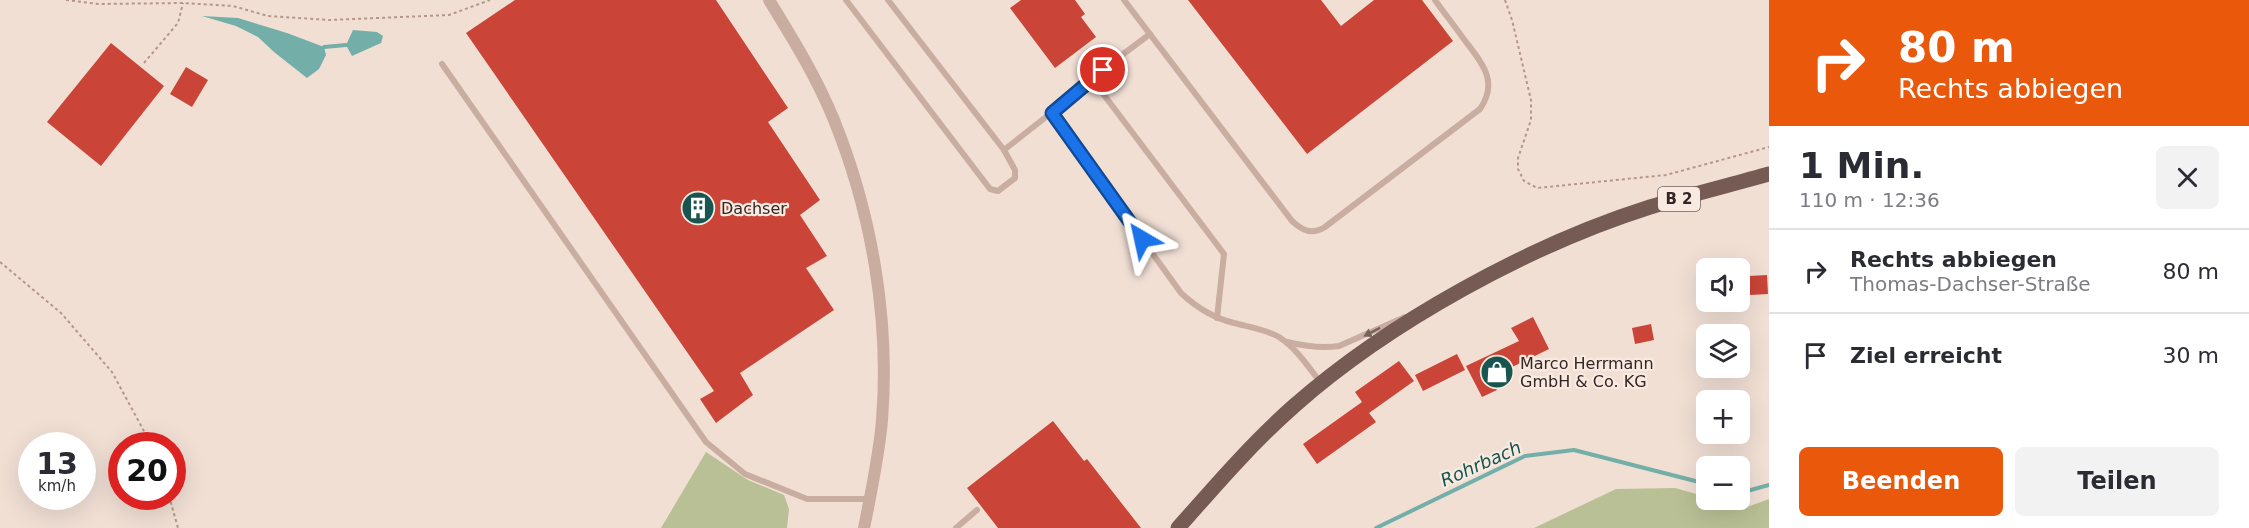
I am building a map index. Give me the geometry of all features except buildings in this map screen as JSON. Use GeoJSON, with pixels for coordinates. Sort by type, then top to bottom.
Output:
{"type":"FeatureCollection","features":[{"type":"Feature","properties":{"kind":"main road","name":"B 2"},"geometry":{"type":"LineString","coordinates":[[1178,528],[1236,462],[1321,383],[1426,311],[1512,265],[1596,227],[1650,208],[1769,174]]}},
{"type":"Feature","properties":{"kind":"street"},"geometry":{"type":"LineString","coordinates":[[769,0],[812,75],[834,120],[857,186],[868,229],[880,306],[883,380],[882,420],[864,528]]}},
{"type":"Feature","properties":{"kind":"lane"},"geometry":{"type":"LineString","coordinates":[[846,0],[990,189],[998,191],[1015,178],[1016,170],[1004,150],[888,0]]}},
{"type":"Feature","properties":{"kind":"lane"},"geometry":{"type":"LineString","coordinates":[[1124,0],[1292,221],[1302,230],[1313,232],[1325,227],[1480,109],[1485,102],[1489,83],[1484,66],[1435,0]]}},
{"type":"Feature","properties":{"kind":"lane"},"geometry":{"type":"LineString","coordinates":[[1004,150],[1150,34]]}},
{"type":"Feature","properties":{"kind":"lane"},"geometry":{"type":"LineString","coordinates":[[442,64],[706,441],[745,474],[807,499],[869,499]]}},
{"type":"Feature","properties":{"kind":"lane"},"geometry":{"type":"LineString","coordinates":[[1092,79],[1224,254],[1217,318]]}},
{"type":"Feature","properties":{"kind":"lane"},"geometry":{"type":"LineString","coordinates":[[1052,113],[1181,294],[1199,309],[1217,318],[1267,332],[1286,342],[1308,347],[1328,348],[1339,346],[1410,314],[1426,311]]}},
{"type":"Feature","properties":{"kind":"lane"},"geometry":{"type":"LineString","coordinates":[[1286,342],[1321,383]]}},
{"type":"Feature","properties":{"kind":"lane"},"geometry":{"type":"LineString","coordinates":[[956,528],[977,510]]}},
{"type":"Feature","properties":{"kind":"path"},"geometry":{"type":"LineString","coordinates":[[66,0],[98,4],[183,3],[233,6],[268,16],[329,20],[449,15],[490,0]]}},
{"type":"Feature","properties":{"kind":"path"},"geometry":{"type":"LineString","coordinates":[[1505,0],[1531,100],[1531,120],[1518,158],[1518,169],[1524,181],[1531,185],[1537,188],[1666,175],[1769,147]]}},
{"type":"Feature","properties":{"kind":"path"},"geometry":{"type":"LineString","coordinates":[[144,63],[178,23],[183,3]]}},
{"type":"Feature","properties":{"kind":"path"},"geometry":{"type":"LineString","coordinates":[[0,262],[61,314],[112,372],[144,432]]}},
{"type":"Feature","properties":{"kind":"path"},"geometry":{"type":"LineString","coordinates":[[173,510],[178,528]]}},
{"type":"Feature","properties":{"kind":"green space"},"geometry":{"type":"Polygon","coordinates":[[[706,452],[748,480],[784,495],[789,509],[787,528],[661,528],[706,452]]]}},
{"type":"Feature","properties":{"kind":"green space"},"geometry":{"type":"Polygon","coordinates":[[[1675,488],[1696,494],[1696,510],[1750,510],[1750,506],[1769,499],[1769,528],[1534,528],[1616,489],[1675,488]]]}},
{"type":"Feature","properties":{"kind":"water"},"geometry":{"type":"Polygon","coordinates":[[[202,16],[238,18],[287,33],[324,47],[326,55],[319,69],[307,78],[258,37],[236,26],[202,16]]]}},
{"type":"Feature","properties":{"kind":"water"},"geometry":{"type":"Polygon","coordinates":[[[353,30],[377,32],[383,36],[381,43],[352,56],[346,45],[353,30]]]}},
{"type":"Feature","properties":{"kind":"waterway"},"geometry":{"type":"LineString","coordinates":[[324,47],[346,45]]}},
{"type":"Feature","properties":{"kind":"waterway","name":"Rohrbach"},"geometry":{"type":"LineString","coordinates":[[1376,528],[1525,456],[1574,450],[1696,481]]}},
{"type":"Feature","properties":{"kind":"waterway","name":"Rohrbach"},"geometry":{"type":"LineString","coordinates":[[1750,490],[1769,485]]}},
{"type":"Feature","properties":{"kind":"place","name":"Dachser"},"geometry":{"type":"Point","coordinates":[698,208]}},
{"type":"Feature","properties":{"kind":"place","name":"Marco Herrmann GmbH & Co. KG"},"geometry":{"type":"Point","coordinates":[1497,372]}},
{"type":"Feature","properties":{"kind":"route"},"geometry":{"type":"LineString","coordinates":[[1103,70],[1052,113],[1142,239]]}}]}
